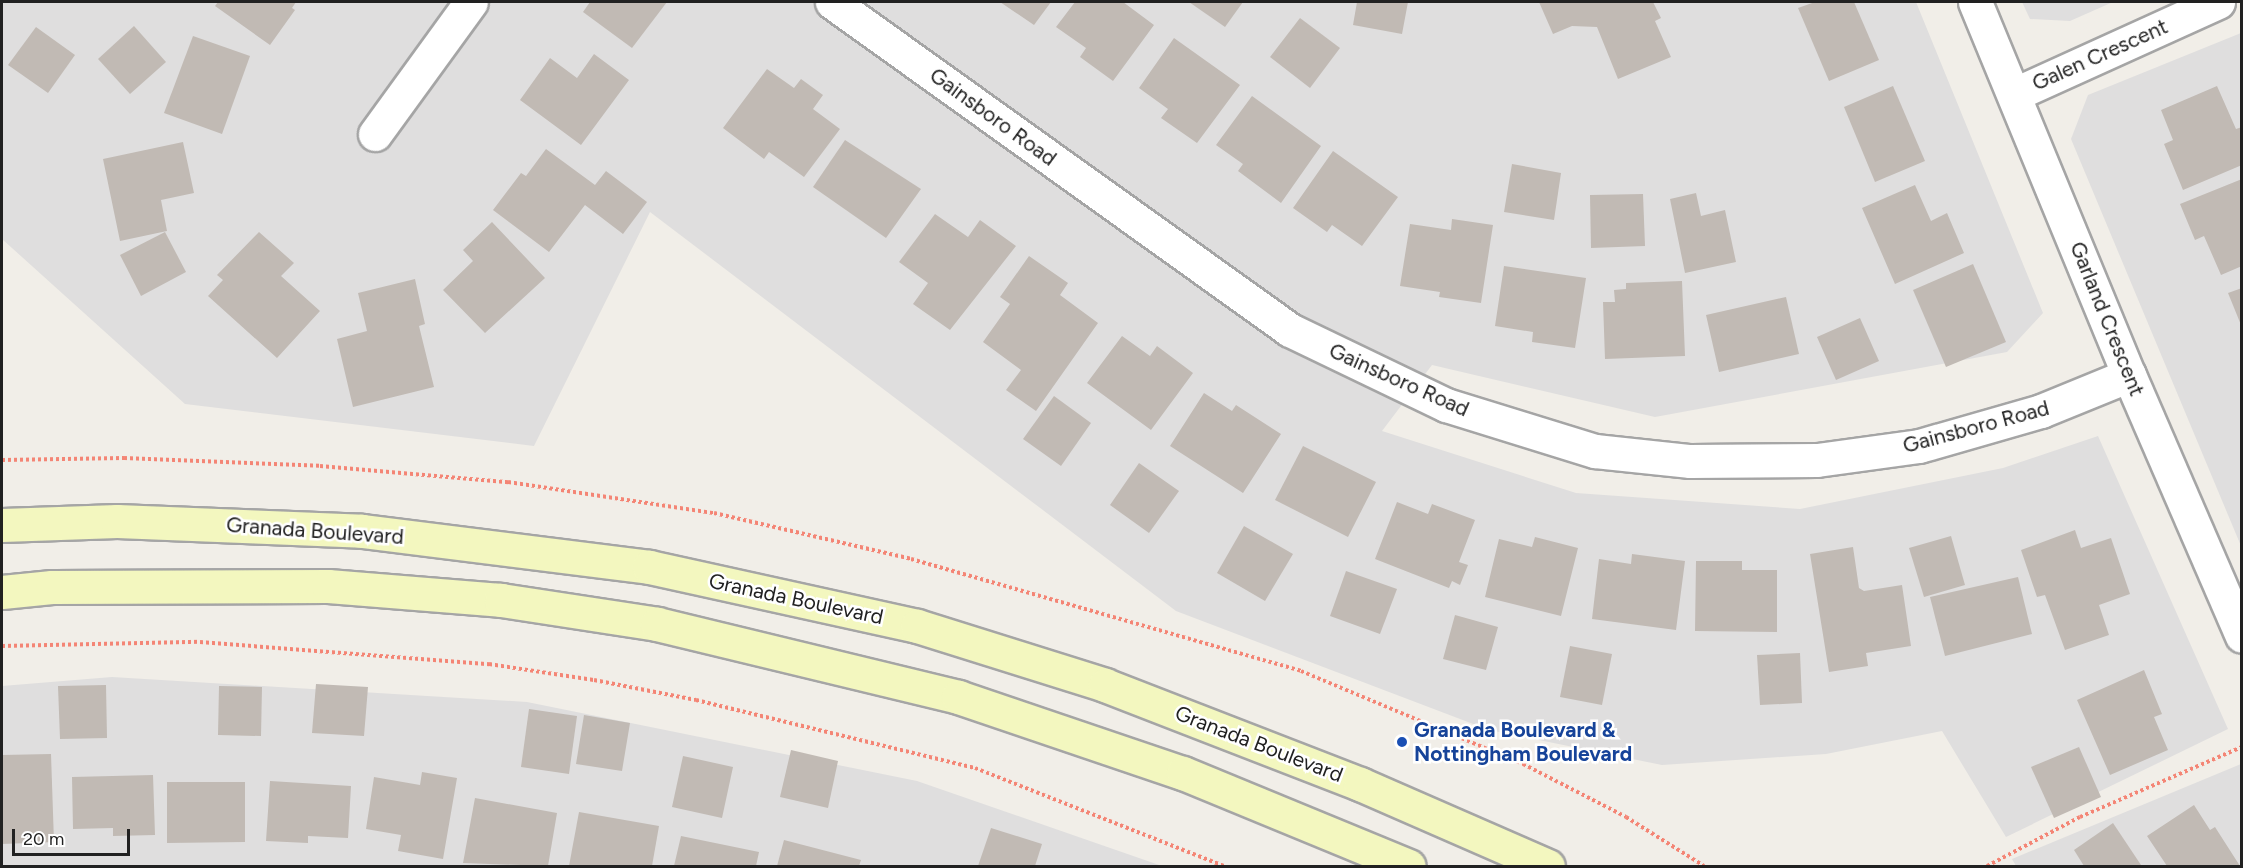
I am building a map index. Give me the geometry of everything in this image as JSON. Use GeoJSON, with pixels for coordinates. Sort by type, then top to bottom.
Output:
{"type":"FeatureCollection","features":[{"type":"Feature","properties":{"kind":"main road","name":"Granada Boulevard"},"geometry":{"type":"LineString","coordinates":[[2,525],[117,521],[362,531],[649,567],[917,626],[1116,689],[1360,784],[1548,867]]}},
{"type":"Feature","properties":{"kind":"main road"},"geometry":{"type":"LineString","coordinates":[[2,592],[52,587],[328,586],[501,600],[657,624],[958,697],[1183,773],[1409,867]]}},
{"type":"Feature","properties":{"kind":"street"},"geometry":{"type":"LineString","coordinates":[[375,134],[471,2]]}},
{"type":"Feature","properties":{"kind":"street","name":"Gainsboro Road"},"geometry":{"type":"LineString","coordinates":[[832,2],[1290,330],[1446,405],[1596,451],[1690,461],[1805,460],[1907,448],[2041,411],[2128,375]]}},
{"type":"Feature","properties":{"kind":"street","name":"Garland Crescent"},"geometry":{"type":"LineString","coordinates":[[1976,2],[2128,375],[2241,636]]}},
{"type":"Feature","properties":{"kind":"street","name":"Galen Crescent"},"geometry":{"type":"LineString","coordinates":[[2015,94],[2218,2]]}},
{"type":"Feature","properties":{"kind":"path"},"geometry":{"type":"LineString","coordinates":[[2,646],[200,642],[489,664],[594,680],[696,700],[975,768],[1224,867]]}},
{"type":"Feature","properties":{"kind":"path"},"geometry":{"type":"LineString","coordinates":[[1987,867],[2080,817],[2241,747]]}},
{"type":"Feature","properties":{"kind":"shaded area"},"geometry":{"type":"Polygon","coordinates":[[[2,2],[1916,2],[2043,313],[2007,352],[1655,417],[1432,365],[1382,431],[1576,493],[1800,509],[2003,468],[2098,436],[2228,729],[2006,837],[1942,731],[1826,754],[1662,765],[1489,730],[1176,611],[650,212],[534,446],[185,404],[2,239],[2,2]]]}},
{"type":"Feature","properties":{"kind":"shaded area"},"geometry":{"type":"Polygon","coordinates":[[[2022,2],[2113,2],[2070,21],[2030,19],[2022,2]]]}},
{"type":"Feature","properties":{"kind":"shaded area"},"geometry":{"type":"Polygon","coordinates":[[[2241,33],[2241,546],[2071,139],[2088,95],[2241,33]]]}},
{"type":"Feature","properties":{"kind":"shaded area"},"geometry":{"type":"Polygon","coordinates":[[[112,677],[527,702],[917,781],[1162,866],[2,866],[2,686],[112,677]]]}},
{"type":"Feature","properties":{"kind":"shaded area"},"geometry":{"type":"Polygon","coordinates":[[[2241,764],[2241,866],[2016,866],[2012,859],[2241,764]]]}},
{"type":"Feature","properties":{"kind":"building"},"geometry":{"type":"Polygon","coordinates":[[[218,2],[296,2],[292,8],[295,10],[270,45],[215,6],[218,2]]]}},
{"type":"Feature","properties":{"kind":"building"},"geometry":{"type":"Polygon","coordinates":[[[590,2],[667,2],[632,48],[583,12],[590,2]]]}},
{"type":"Feature","properties":{"kind":"building"},"geometry":{"type":"Polygon","coordinates":[[[1000,2],[1051,2],[1034,25],[1000,2]]]}},
{"type":"Feature","properties":{"kind":"building"},"geometry":{"type":"Polygon","coordinates":[[[1075,2],[1123,2],[1154,25],[1113,81],[1080,57],[1086,48],[1056,27],[1075,2]]]}},
{"type":"Feature","properties":{"kind":"building"},"geometry":{"type":"Polygon","coordinates":[[[1189,2],[1243,2],[1225,27],[1189,2]]]}},
{"type":"Feature","properties":{"kind":"building"},"geometry":{"type":"Polygon","coordinates":[[[1357,2],[1408,2],[1402,34],[1353,25],[1357,2]]]}},
{"type":"Feature","properties":{"kind":"building"},"geometry":{"type":"Polygon","coordinates":[[[1539,2],[1653,2],[1661,18],[1655,21],[1671,57],[1618,79],[1597,27],[1572,26],[1553,34],[1539,2]]]}},
{"type":"Feature","properties":{"kind":"building"},"geometry":{"type":"Polygon","coordinates":[[[1815,2],[1854,2],[1879,60],[1829,81],[1798,8],[1815,2]]]}},
{"type":"Feature","properties":{"kind":"building"},"geometry":{"type":"Polygon","coordinates":[[[1300,18],[1340,48],[1310,88],[1270,57],[1300,18]]]}},
{"type":"Feature","properties":{"kind":"building"},"geometry":{"type":"Polygon","coordinates":[[[134,26],[166,62],[130,94],[98,59],[134,26]]]}},
{"type":"Feature","properties":{"kind":"building"},"geometry":{"type":"Polygon","coordinates":[[[36,27],[75,55],[48,93],[8,65],[36,27]]]}},
{"type":"Feature","properties":{"kind":"building"},"geometry":{"type":"Polygon","coordinates":[[[193,36],[250,56],[222,134],[164,113],[193,36]]]}},
{"type":"Feature","properties":{"kind":"building"},"geometry":{"type":"Polygon","coordinates":[[[1174,38],[1240,85],[1197,143],[1161,118],[1168,109],[1139,88],[1174,38]]]}},
{"type":"Feature","properties":{"kind":"building"},"geometry":{"type":"Polygon","coordinates":[[[594,54],[629,80],[581,145],[520,100],[550,58],[577,78],[594,54]]]}},
{"type":"Feature","properties":{"kind":"building"},"geometry":{"type":"Polygon","coordinates":[[[767,69],[794,88],[801,79],[823,95],[813,109],[840,129],[804,177],[769,152],[764,159],[723,128],[767,69]]]}},
{"type":"Feature","properties":{"kind":"building"},"geometry":{"type":"Polygon","coordinates":[[[1893,86],[1925,161],[1875,182],[1844,107],[1893,86]]]}},
{"type":"Feature","properties":{"kind":"building"},"geometry":{"type":"Polygon","coordinates":[[[2217,86],[2236,129],[2242,127],[2242,165],[2183,190],[2164,144],[2173,140],[2161,110],[2217,86]]]}},
{"type":"Feature","properties":{"kind":"building"},"geometry":{"type":"Polygon","coordinates":[[[1252,96],[1321,146],[1281,203],[1238,171],[1243,164],[1216,145],[1252,96]]]}},
{"type":"Feature","properties":{"kind":"building"},"geometry":{"type":"Polygon","coordinates":[[[845,140],[921,189],[886,238],[813,187],[845,140]]]}},
{"type":"Feature","properties":{"kind":"building"},"geometry":{"type":"Polygon","coordinates":[[[183,142],[194,193],[161,200],[167,231],[120,241],[103,159],[183,142]]]}},
{"type":"Feature","properties":{"kind":"building"},"geometry":{"type":"Polygon","coordinates":[[[546,149],[595,185],[606,171],[647,202],[623,234],[585,205],[549,252],[493,210],[521,173],[526,176],[546,149]]]}},
{"type":"Feature","properties":{"kind":"building"},"geometry":{"type":"Polygon","coordinates":[[[1333,151],[1398,197],[1362,246],[1332,225],[1327,232],[1293,208],[1333,151]]]}},
{"type":"Feature","properties":{"kind":"building"},"geometry":{"type":"Polygon","coordinates":[[[1512,164],[1561,173],[1554,220],[1504,212],[1512,164]]]}},
{"type":"Feature","properties":{"kind":"building"},"geometry":{"type":"Polygon","coordinates":[[[2242,179],[2242,266],[2221,275],[2204,236],[2195,240],[2180,204],[2242,179]]]}},
{"type":"Feature","properties":{"kind":"building"},"geometry":{"type":"Polygon","coordinates":[[[1915,185],[1931,221],[1947,213],[1964,253],[1895,284],[1862,208],[1915,185]]]}},
{"type":"Feature","properties":{"kind":"building"},"geometry":{"type":"Polygon","coordinates":[[[1696,193],[1701,216],[1725,210],[1736,262],[1685,273],[1670,199],[1696,193]]]}},
{"type":"Feature","properties":{"kind":"building"},"geometry":{"type":"Polygon","coordinates":[[[1643,194],[1645,246],[1591,248],[1590,195],[1643,194]]]}},
{"type":"Feature","properties":{"kind":"building"},"geometry":{"type":"Polygon","coordinates":[[[935,214],[968,237],[980,220],[1016,246],[950,330],[913,304],[928,283],[899,262],[935,214]]]}},
{"type":"Feature","properties":{"kind":"building"},"geometry":{"type":"Polygon","coordinates":[[[1452,219],[1493,225],[1481,303],[1439,297],[1440,292],[1400,286],[1410,224],[1451,230],[1452,219]]]}},
{"type":"Feature","properties":{"kind":"building"},"geometry":{"type":"Polygon","coordinates":[[[492,222],[545,278],[485,333],[443,290],[473,261],[463,250],[492,222]]]}},
{"type":"Feature","properties":{"kind":"building"},"geometry":{"type":"Polygon","coordinates":[[[165,232],[186,272],[141,296],[120,255],[165,232]]]}},
{"type":"Feature","properties":{"kind":"building"},"geometry":{"type":"Polygon","coordinates":[[[259,232],[294,263],[281,276],[320,311],[277,358],[208,296],[223,280],[217,275],[259,232]]]}},
{"type":"Feature","properties":{"kind":"building"},"geometry":{"type":"Polygon","coordinates":[[[1029,256],[1068,283],[1060,295],[1098,323],[1036,411],[1006,390],[1021,370],[983,342],[1010,304],[1000,297],[1029,256]]]}},
{"type":"Feature","properties":{"kind":"building"},"geometry":{"type":"Polygon","coordinates":[[[1973,264],[2006,342],[1946,367],[1913,290],[1973,264]]]}},
{"type":"Feature","properties":{"kind":"building"},"geometry":{"type":"Polygon","coordinates":[[[1504,266],[1586,278],[1575,348],[1532,342],[1533,332],[1495,326],[1504,266]]]}},
{"type":"Feature","properties":{"kind":"building"},"geometry":{"type":"Polygon","coordinates":[[[415,279],[425,324],[419,326],[434,387],[353,407],[337,339],[367,331],[358,293],[415,279]]]}},
{"type":"Feature","properties":{"kind":"building"},"geometry":{"type":"Polygon","coordinates":[[[1682,281],[1685,356],[1605,359],[1603,302],[1615,302],[1614,290],[1626,289],[1626,283],[1682,281]]]}},
{"type":"Feature","properties":{"kind":"building"},"geometry":{"type":"Polygon","coordinates":[[[2242,288],[2242,325],[2241,325],[2228,293],[2242,288]]]}},
{"type":"Feature","properties":{"kind":"building"},"geometry":{"type":"Polygon","coordinates":[[[1786,297],[1799,354],[1719,372],[1706,315],[1786,297]]]}},
{"type":"Feature","properties":{"kind":"building"},"geometry":{"type":"Polygon","coordinates":[[[1860,318],[1879,361],[1836,380],[1817,337],[1860,318]]]}},
{"type":"Feature","properties":{"kind":"building"},"geometry":{"type":"Polygon","coordinates":[[[1122,336],[1150,356],[1157,346],[1193,373],[1151,430],[1087,383],[1122,336]]]}},
{"type":"Feature","properties":{"kind":"building"},"geometry":{"type":"Polygon","coordinates":[[[1204,393],[1232,411],[1236,405],[1281,434],[1243,493],[1170,446],[1204,393]]]}},
{"type":"Feature","properties":{"kind":"building"},"geometry":{"type":"Polygon","coordinates":[[[1054,396],[1091,423],[1061,466],[1023,439],[1054,396]]]}},
{"type":"Feature","properties":{"kind":"building"},"geometry":{"type":"Polygon","coordinates":[[[1303,446],[1376,482],[1348,537],[1275,500],[1303,446]]]}},
{"type":"Feature","properties":{"kind":"building"},"geometry":{"type":"Polygon","coordinates":[[[1139,463],[1179,491],[1149,533],[1110,505],[1139,463]]]}},
{"type":"Feature","properties":{"kind":"building"},"geometry":{"type":"Polygon","coordinates":[[[1397,502],[1428,514],[1432,504],[1475,520],[1459,562],[1468,565],[1460,585],[1452,581],[1449,588],[1375,559],[1397,502]]]}},
{"type":"Feature","properties":{"kind":"building"},"geometry":{"type":"Polygon","coordinates":[[[1244,526],[1293,554],[1265,601],[1217,573],[1244,526]]]}},
{"type":"Feature","properties":{"kind":"building"},"geometry":{"type":"Polygon","coordinates":[[[2075,530],[2081,548],[2111,538],[2130,594],[2099,605],[2109,635],[2065,650],[2045,595],[2037,597],[2021,550],[2075,530]]]}},
{"type":"Feature","properties":{"kind":"building"},"geometry":{"type":"Polygon","coordinates":[[[1951,536],[1965,585],[1924,597],[1909,548],[1951,536]]]}},
{"type":"Feature","properties":{"kind":"building"},"geometry":{"type":"Polygon","coordinates":[[[1535,537],[1578,548],[1561,616],[1485,597],[1499,539],[1532,547],[1535,537]]]}},
{"type":"Feature","properties":{"kind":"building"},"geometry":{"type":"Polygon","coordinates":[[[1853,547],[1859,588],[1864,591],[1902,585],[1911,646],[1866,653],[1868,666],[1829,672],[1810,554],[1853,547]]]}},
{"type":"Feature","properties":{"kind":"building"},"geometry":{"type":"Polygon","coordinates":[[[1632,554],[1685,561],[1676,630],[1592,619],[1599,559],[1631,564],[1632,554]]]}},
{"type":"Feature","properties":{"kind":"building"},"geometry":{"type":"Polygon","coordinates":[[[1696,561],[1742,561],[1742,570],[1777,570],[1777,632],[1695,631],[1696,561]]]}},
{"type":"Feature","properties":{"kind":"building"},"geometry":{"type":"Polygon","coordinates":[[[1346,571],[1397,589],[1380,634],[1330,616],[1346,571]]]}},
{"type":"Feature","properties":{"kind":"building"},"geometry":{"type":"Polygon","coordinates":[[[2018,577],[2032,634],[1945,656],[1930,597],[2018,577]]]}},
{"type":"Feature","properties":{"kind":"building"},"geometry":{"type":"Polygon","coordinates":[[[1455,615],[1498,627],[1486,670],[1443,659],[1455,615]]]}},
{"type":"Feature","properties":{"kind":"building"},"geometry":{"type":"Polygon","coordinates":[[[1570,646],[1612,654],[1602,705],[1560,697],[1570,646]]]}},
{"type":"Feature","properties":{"kind":"building"},"geometry":{"type":"Polygon","coordinates":[[[1800,653],[1802,703],[1760,705],[1757,655],[1800,653]]]}},
{"type":"Feature","properties":{"kind":"building"},"geometry":{"type":"Polygon","coordinates":[[[2144,670],[2162,714],[2154,717],[2168,750],[2110,775],[2077,700],[2144,670]]]}},
{"type":"Feature","properties":{"kind":"building"},"geometry":{"type":"Polygon","coordinates":[[[316,684],[368,687],[364,736],[312,733],[316,684]]]}},
{"type":"Feature","properties":{"kind":"building"},"geometry":{"type":"Polygon","coordinates":[[[106,685],[107,738],[60,739],[58,686],[106,685]]]}},
{"type":"Feature","properties":{"kind":"building"},"geometry":{"type":"Polygon","coordinates":[[[219,686],[262,687],[261,736],[218,735],[219,686]]]}},
{"type":"Feature","properties":{"kind":"building"},"geometry":{"type":"Polygon","coordinates":[[[529,709],[577,716],[569,774],[521,767],[529,709]]]}},
{"type":"Feature","properties":{"kind":"building"},"geometry":{"type":"Polygon","coordinates":[[[584,715],[630,723],[622,771],[576,764],[584,715]]]}},
{"type":"Feature","properties":{"kind":"building"},"geometry":{"type":"Polygon","coordinates":[[[2079,747],[2101,797],[2054,818],[2031,767],[2079,747]]]}},
{"type":"Feature","properties":{"kind":"building"},"geometry":{"type":"Polygon","coordinates":[[[791,750],[838,761],[828,808],[780,797],[791,750]]]}},
{"type":"Feature","properties":{"kind":"building"},"geometry":{"type":"Polygon","coordinates":[[[51,754],[54,842],[2,844],[2,755],[51,754]]]}},
{"type":"Feature","properties":{"kind":"building"},"geometry":{"type":"Polygon","coordinates":[[[683,756],[733,767],[722,818],[672,807],[683,756]]]}},
{"type":"Feature","properties":{"kind":"building"},"geometry":{"type":"Polygon","coordinates":[[[422,772],[457,778],[443,859],[398,851],[401,835],[366,829],[374,777],[420,785],[422,772]]]}},
{"type":"Feature","properties":{"kind":"building"},"geometry":{"type":"Polygon","coordinates":[[[153,775],[155,835],[113,836],[113,828],[73,829],[72,777],[153,775]]]}},
{"type":"Feature","properties":{"kind":"building"},"geometry":{"type":"Polygon","coordinates":[[[270,781],[351,786],[348,838],[308,836],[308,843],[266,841],[270,781]]]}},
{"type":"Feature","properties":{"kind":"building"},"geometry":{"type":"Polygon","coordinates":[[[167,782],[245,782],[245,842],[167,843],[167,782]]]}},
{"type":"Feature","properties":{"kind":"building"},"geometry":{"type":"Polygon","coordinates":[[[475,798],[557,813],[548,866],[463,863],[475,798]]]}},
{"type":"Feature","properties":{"kind":"building"},"geometry":{"type":"Polygon","coordinates":[[[2194,805],[2210,830],[2215,827],[2240,866],[2167,866],[2147,836],[2194,805]]]}},
{"type":"Feature","properties":{"kind":"building"},"geometry":{"type":"Polygon","coordinates":[[[579,812],[659,826],[652,866],[569,866],[579,812]]]}},
{"type":"Feature","properties":{"kind":"building"},"geometry":{"type":"Polygon","coordinates":[[[2113,823],[2141,865],[2084,866],[2074,850],[2113,823]]]}},
{"type":"Feature","properties":{"kind":"building"},"geometry":{"type":"Polygon","coordinates":[[[991,828],[1042,844],[1035,866],[978,866],[991,828]]]}},
{"type":"Feature","properties":{"kind":"building"},"geometry":{"type":"Polygon","coordinates":[[[681,836],[759,852],[756,866],[674,866],[681,836]]]}},
{"type":"Feature","properties":{"kind":"building"},"geometry":{"type":"Polygon","coordinates":[[[784,840],[861,860],[859,866],[777,866],[784,840]]]}},
{"type":"Feature","properties":{"kind":"place","name":"Granada Boulevard & Nottingham Boulevard"},"geometry":{"type":"Point","coordinates":[1402,742]}}]}
